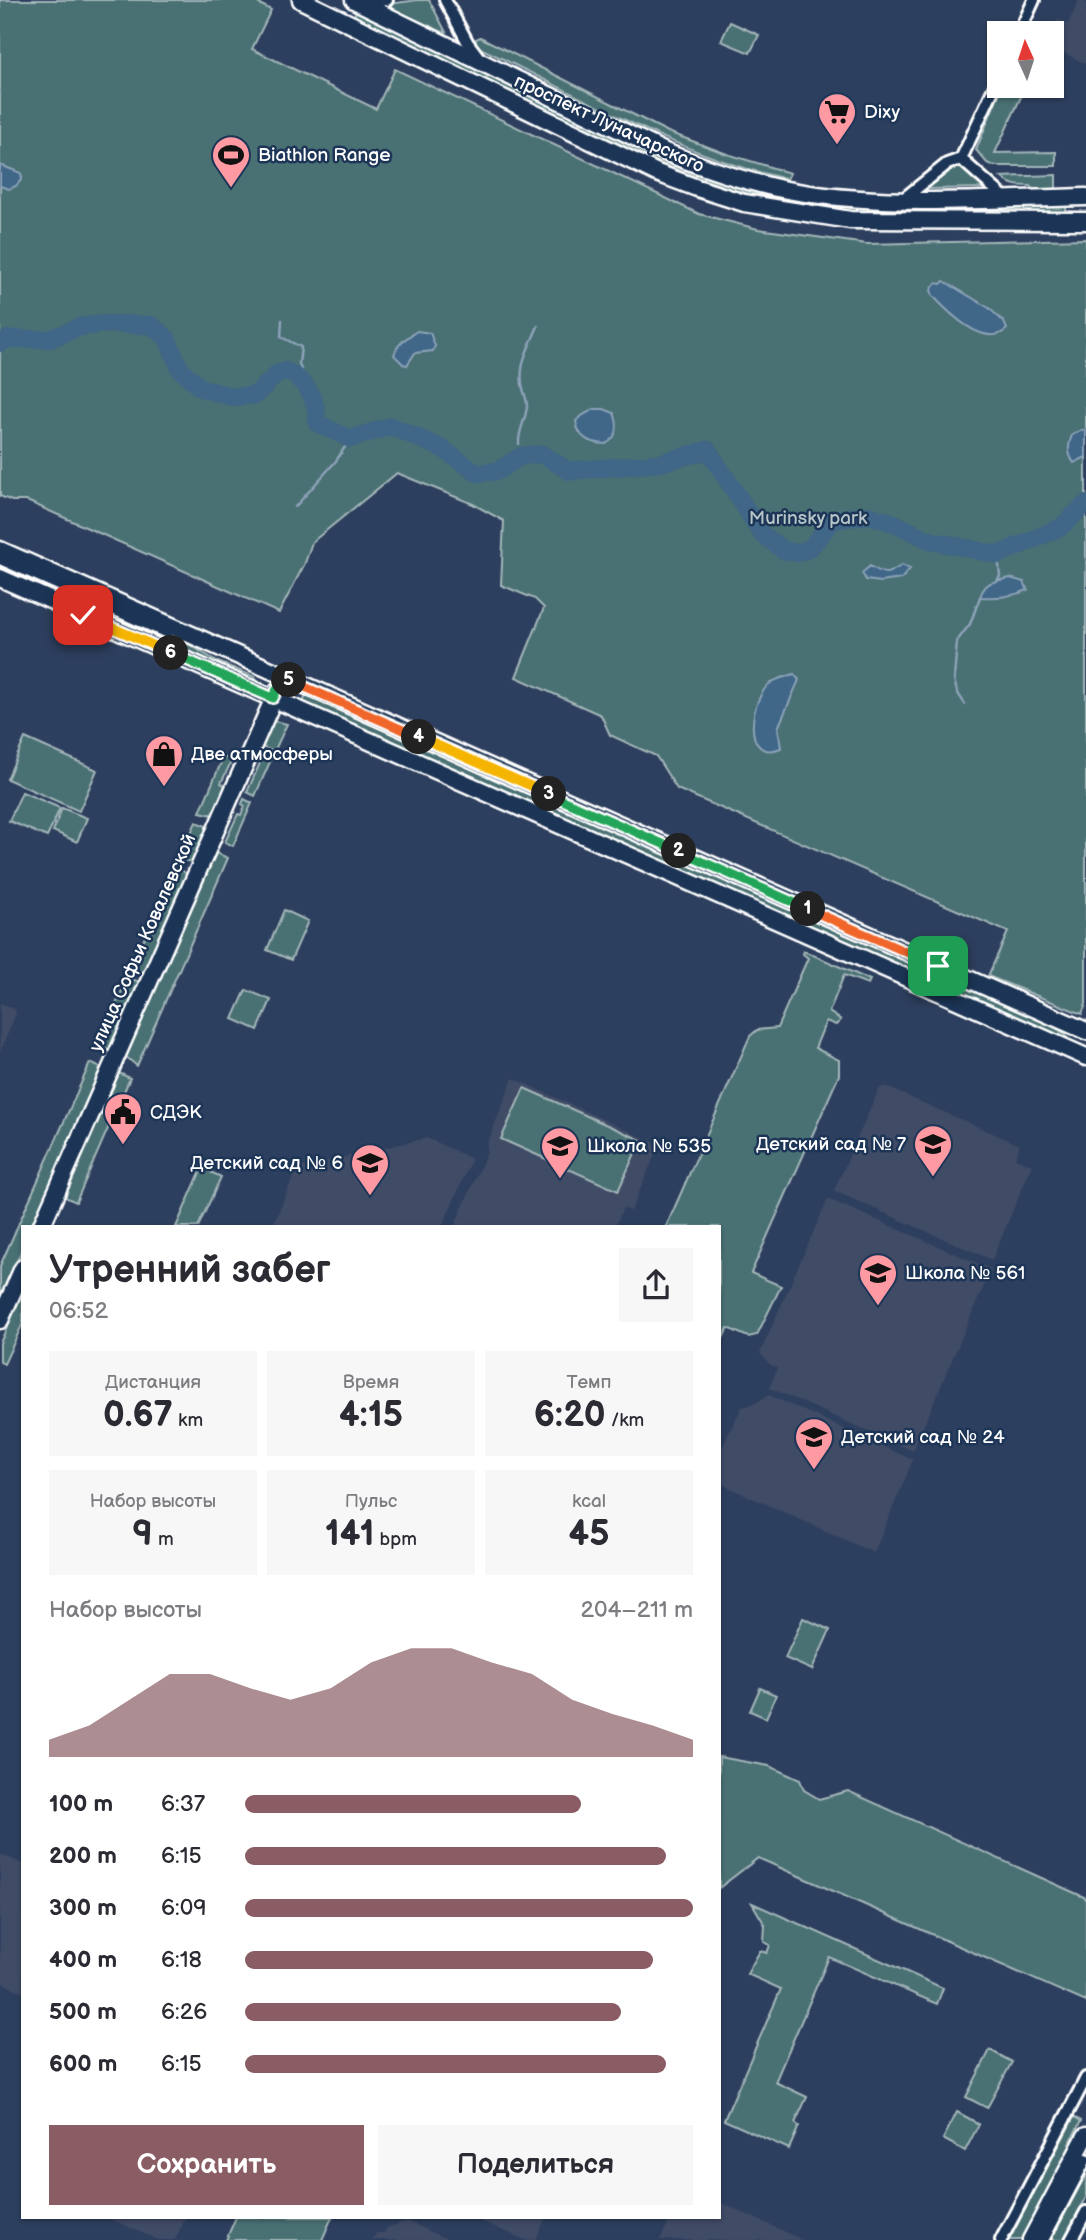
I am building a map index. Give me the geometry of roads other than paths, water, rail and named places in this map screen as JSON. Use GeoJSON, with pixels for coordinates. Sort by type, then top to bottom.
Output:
{"type":"FeatureCollection","features":[{"type":"Feature","properties":{"kind":"main road","name":"проспект Луначарского"},"geometry":{"type":"LineString","coordinates":[[301,0],[657,173],[744,203],[850,220],[1078,221]]}},
{"type":"Feature","properties":{"kind":"main road","name":"проспект Луначарского"},"geometry":{"type":"LineString","coordinates":[[357,2],[705,169],[788,190],[841,198],[902,200],[1080,197]]}},
{"type":"Feature","properties":{"kind":"main road"},"geometry":{"type":"LineString","coordinates":[[1078,221],[1076,211],[1080,197]]}},
{"type":"Feature","properties":{"kind":"main road"},"geometry":{"type":"LineString","coordinates":[[0,550],[261,665],[281,680],[1084,1030],[1079,1054],[0,578]]}},
{"type":"Feature","properties":{"kind":"main road","name":"улица Софьи Ковалевской"},"geometry":{"type":"LineString","coordinates":[[42,1225],[281,680]]}},
{"type":"Feature","properties":{"kind":"main road"},"geometry":{"type":"LineString","coordinates":[[0,1320],[21,1273]]}},
{"type":"Feature","properties":{"kind":"main road"},"geometry":{"type":"LineString","coordinates":[[1031,2240],[1086,2136]]}},
{"type":"Feature","properties":{"kind":"street"},"geometry":{"type":"LineString","coordinates":[[357,2],[387,0]]}},
{"type":"Feature","properties":{"kind":"street"},"geometry":{"type":"LineString","coordinates":[[445,0],[481,61]]}},
{"type":"Feature","properties":{"kind":"street"},"geometry":{"type":"LineString","coordinates":[[1024,21],[1034,0]]}},
{"type":"Feature","properties":{"kind":"street"},"geometry":{"type":"LineString","coordinates":[[902,200],[947,164],[961,159],[989,98]]}},
{"type":"Feature","properties":{"kind":"street"},"geometry":{"type":"LineString","coordinates":[[961,159],[1005,198]]}},
{"type":"Feature","properties":{"kind":"street"},"geometry":{"type":"LineString","coordinates":[[0,559],[281,680]]}},
{"type":"Feature","properties":{"kind":"street"},"geometry":{"type":"LineString","coordinates":[[1001,2240],[1086,2078]]}},
{"type":"Feature","properties":{"kind":"street"},"geometry":{"type":"LineString","coordinates":[[1043,2240],[1086,2159]]}},
{"type":"Feature","properties":{"kind":"street"},"geometry":{"type":"LineString","coordinates":[[1071,2240],[1086,2212]]}},
{"type":"Feature","properties":{"kind":"waterway"},"geometry":{"type":"LineString","coordinates":[[282,320],[281,337],[301,347],[299,364],[303,382]]}},
{"type":"Feature","properties":{"kind":"waterway"},"geometry":{"type":"LineString","coordinates":[[0,343],[8,339],[50,339],[80,327],[105,324],[151,325],[167,338],[180,369],[201,388],[233,397],[255,395],[277,374],[286,371],[300,380],[310,392],[317,423],[350,439],[391,426],[443,449],[477,473],[498,471],[521,456],[542,454],[569,471],[660,463],[708,450],[762,534],[783,550],[798,553],[810,548],[833,520],[868,515],[894,523],[929,540],[998,555],[1061,527],[1086,504]]}},
{"type":"Feature","properties":{"kind":"waterway"},"geometry":{"type":"LineString","coordinates":[[519,444],[527,406],[522,368],[538,326]]}},
{"type":"Feature","properties":{"kind":"waterway"},"geometry":{"type":"LineString","coordinates":[[295,507],[336,461],[350,439]]}},
{"type":"Feature","properties":{"kind":"waterway"},"geometry":{"type":"LineString","coordinates":[[520,449],[521,456]]}},
{"type":"Feature","properties":{"kind":"waterway"},"geometry":{"type":"LineString","coordinates":[[997,581],[1000,576],[998,555]]}},
{"type":"Feature","properties":{"kind":"waterway"},"geometry":{"type":"LineString","coordinates":[[965,704],[957,692],[954,679],[957,641],[970,624],[980,597]]}},
{"type":"Feature","properties":{"kind":"place","name":"Dixy"},"geometry":{"type":"Point","coordinates":[837,146]}},
{"type":"Feature","properties":{"kind":"place","name":"Biathlon Range"},"geometry":{"type":"Point","coordinates":[231,189]}},
{"type":"Feature","properties":{"kind":"place","name":"Две атмосферы"},"geometry":{"type":"Point","coordinates":[164,788]}},
{"type":"Feature","properties":{"kind":"place","name":"СДЭК"},"geometry":{"type":"Point","coordinates":[123,1146]}},
{"type":"Feature","properties":{"kind":"place","name":"Детский сад № 7"},"geometry":{"type":"Point","coordinates":[933,1178]}},
{"type":"Feature","properties":{"kind":"place","name":"Школа № 535"},"geometry":{"type":"Point","coordinates":[560,1180]}},
{"type":"Feature","properties":{"kind":"place","name":"Детский сад № 6"},"geometry":{"type":"Point","coordinates":[370,1197]}},
{"type":"Feature","properties":{"kind":"place","name":"Школа № 561"},"geometry":{"type":"Point","coordinates":[878,1307]}},
{"type":"Feature","properties":{"kind":"place","name":"Детский сад № 24"},"geometry":{"type":"Point","coordinates":[814,1471]}},
{"type":"Feature","properties":{"kind":"park label","name":"Murinsky park"},"geometry":{"type":"Point","coordinates":[808,518]}}]}
